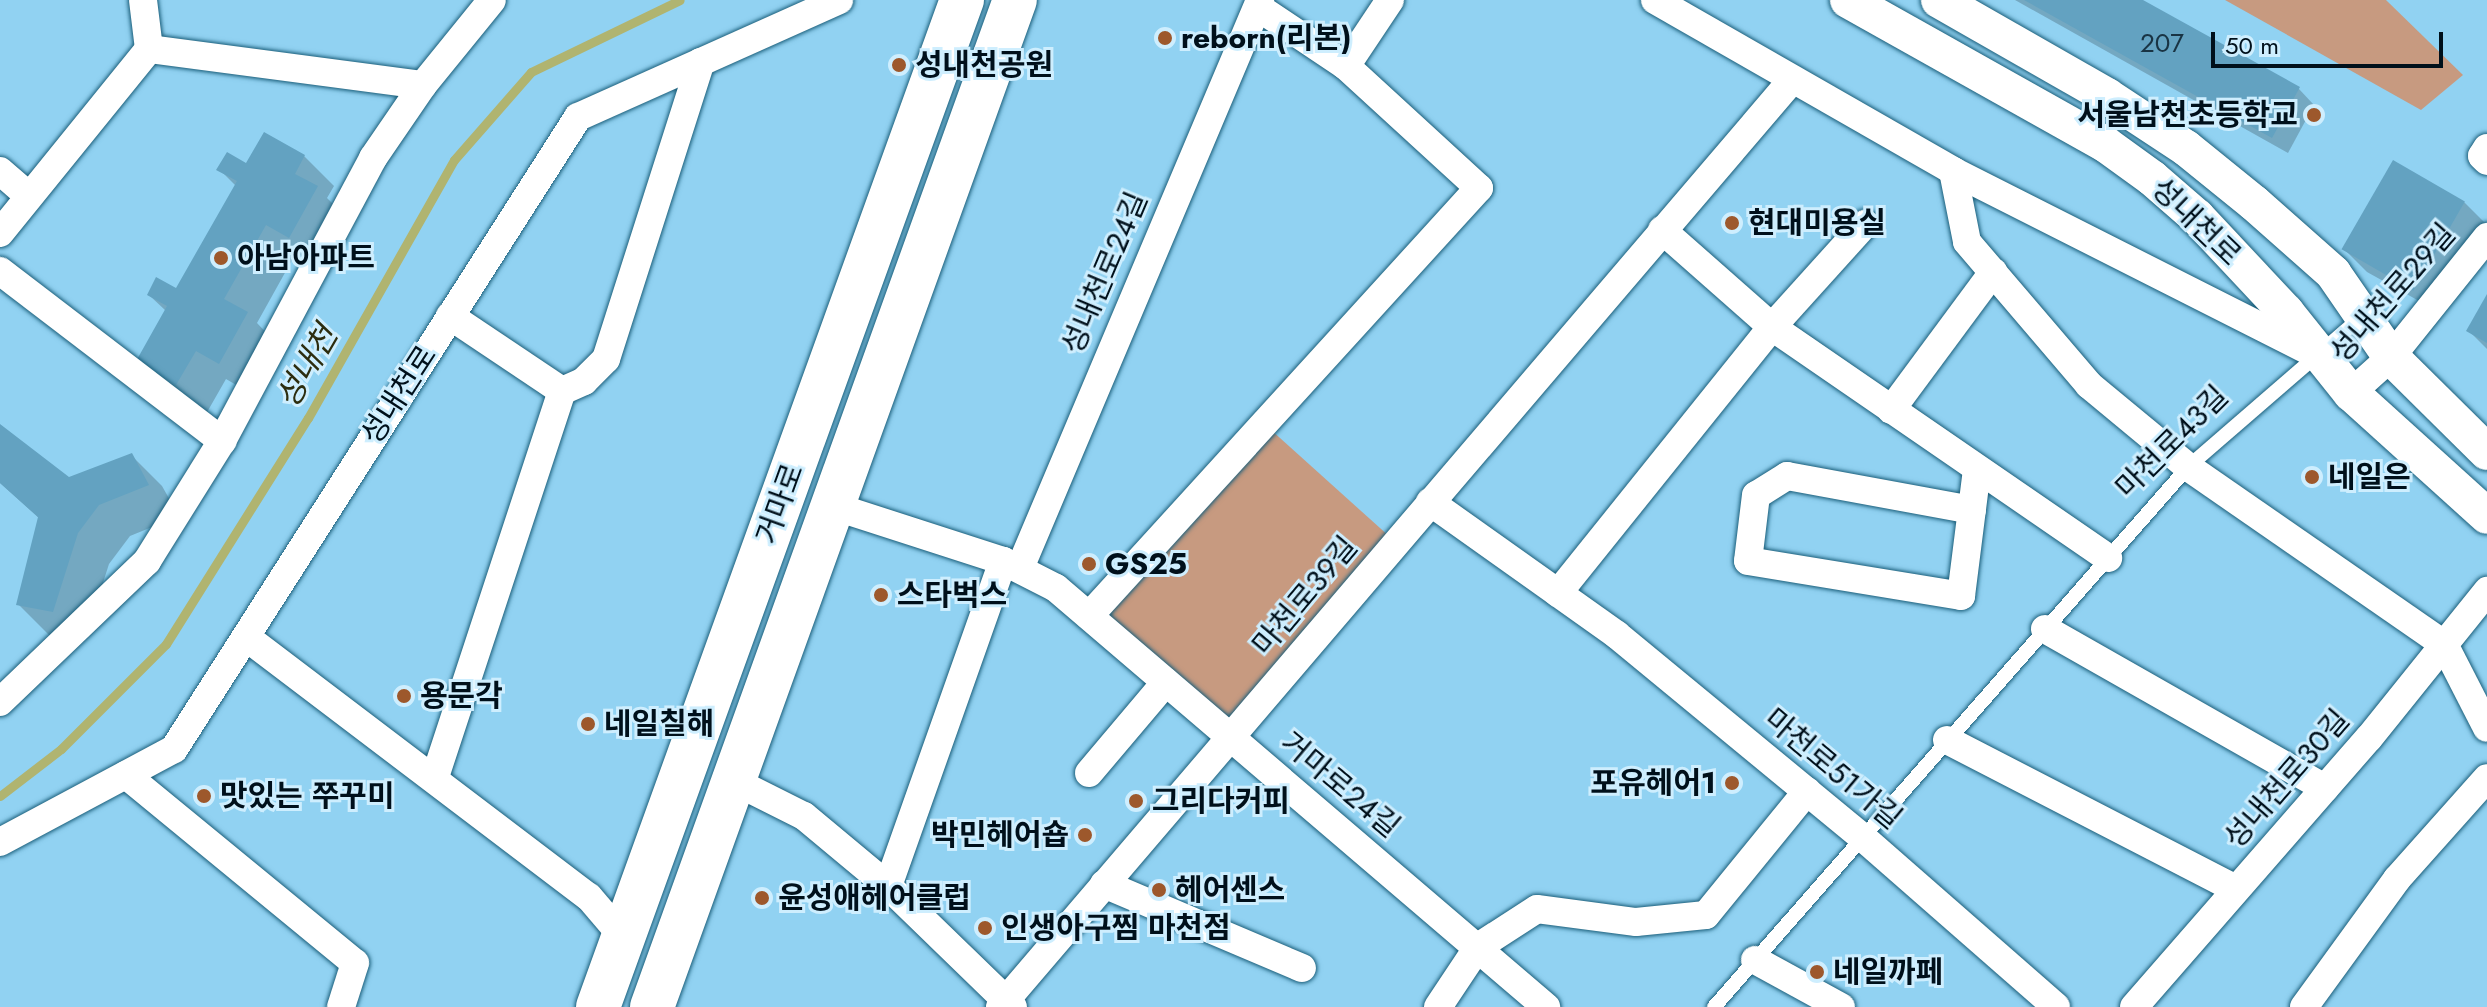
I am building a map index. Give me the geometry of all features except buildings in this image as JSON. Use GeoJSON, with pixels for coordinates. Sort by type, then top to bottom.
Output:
{"type":"FeatureCollection","features":[{"type":"Feature","properties":{"kind":"main road","name":"거마로"},"geometry":{"type":"LineString","coordinates":[[598,1007],[962,0]]}},
{"type":"Feature","properties":{"kind":"main road","name":"거마로"},"geometry":{"type":"LineString","coordinates":[[652,1007],[1015,0]]}},
{"type":"Feature","properties":{"kind":"street"},"geometry":{"type":"LineString","coordinates":[[0,233],[149,49],[143,0]]}},
{"type":"Feature","properties":{"kind":"street"},"geometry":{"type":"LineString","coordinates":[[5,692],[147,561],[222,441],[373,158],[423,85],[492,0]]}},
{"type":"Feature","properties":{"kind":"street","name":"성내천로"},"geometry":{"type":"LineString","coordinates":[[0,842],[174,749],[578,117],[839,0]]}},
{"type":"Feature","properties":{"kind":"street"},"geometry":{"type":"LineString","coordinates":[[1346,66],[1390,0]]}},
{"type":"Feature","properties":{"kind":"street"},"geometry":{"type":"LineString","coordinates":[[1655,0],[1953,171],[2314,353]]}},
{"type":"Feature","properties":{"kind":"street","name":"성내천로"},"geometry":{"type":"LineString","coordinates":[[1848,0],[2105,144],[2152,178],[2266,291],[2314,353],[2351,393],[2487,516]]}},
{"type":"Feature","properties":{"kind":"street","name":"성내천로"},"geometry":{"type":"LineString","coordinates":[[1939,0],[2107,96],[2186,148],[2333,273],[2391,357],[2487,452]]}},
{"type":"Feature","properties":{"kind":"street","name":"성내천로24길"},"geometry":{"type":"LineString","coordinates":[[888,886],[1011,565],[1259,3],[1346,66],[1479,188],[1089,616]]}},
{"type":"Feature","properties":{"kind":"street"},"geometry":{"type":"LineString","coordinates":[[149,49],[423,85]]}},
{"type":"Feature","properties":{"kind":"street"},"geometry":{"type":"LineString","coordinates":[[435,777],[562,391],[584,381],[606,359],[701,62]]}},
{"type":"Feature","properties":{"kind":"street","name":"마천로39길"},"geometry":{"type":"LineString","coordinates":[[1006,1005],[1104,884],[1792,80]]}},
{"type":"Feature","properties":{"kind":"street"},"geometry":{"type":"LineString","coordinates":[[2487,148],[2482,156],[2487,161]]}},
{"type":"Feature","properties":{"kind":"street"},"geometry":{"type":"LineString","coordinates":[[0,171],[29,196]]}},
{"type":"Feature","properties":{"kind":"street"},"geometry":{"type":"LineString","coordinates":[[1953,171],[1967,242],[2089,385],[2188,467],[2444,644],[2487,728]]}},
{"type":"Feature","properties":{"kind":"street"},"geometry":{"type":"LineString","coordinates":[[1558,593],[1772,327],[1865,224]]}},
{"type":"Feature","properties":{"kind":"street"},"geometry":{"type":"LineString","coordinates":[[1662,230],[1772,327],[2108,558]]}},
{"type":"Feature","properties":{"kind":"street","name":"성내천로29길"},"geometry":{"type":"LineString","coordinates":[[2351,393],[2391,357],[2487,237]]}},
{"type":"Feature","properties":{"kind":"street"},"geometry":{"type":"LineString","coordinates":[[0,271],[222,441]]}},
{"type":"Feature","properties":{"kind":"street"},"geometry":{"type":"LineString","coordinates":[[1891,410],[1993,272]]}},
{"type":"Feature","properties":{"kind":"street"},"geometry":{"type":"LineString","coordinates":[[450,316],[562,391]]}},
{"type":"Feature","properties":{"kind":"street"},"geometry":{"type":"LineString","coordinates":[[1972,510],[1787,476],[1756,495],[1748,561],[1961,596],[1972,510],[1977,469]]}},
{"type":"Feature","properties":{"kind":"street","name":"마천로51가길"},"geometry":{"type":"LineString","coordinates":[[1430,502],[1617,635],[1861,836],[2056,1007]]}},
{"type":"Feature","properties":{"kind":"street","name":"거마로24길"},"geometry":{"type":"LineString","coordinates":[[833,506],[1011,565],[1056,588],[1478,947],[1537,1004]]}},
{"type":"Feature","properties":{"kind":"street","name":"성내천로30길"},"geometry":{"type":"LineString","coordinates":[[2134,1007],[2325,788],[2487,591]]}},
{"type":"Feature","properties":{"kind":"street"},"geometry":{"type":"LineString","coordinates":[[2045,629],[2325,788]]}},
{"type":"Feature","properties":{"kind":"street"},"geometry":{"type":"LineString","coordinates":[[246,637],[435,777],[589,897],[623,937]]}},
{"type":"Feature","properties":{"kind":"street"},"geometry":{"type":"LineString","coordinates":[[1089,773],[1166,682]]}},
{"type":"Feature","properties":{"kind":"street"},"geometry":{"type":"LineString","coordinates":[[1947,740],[2236,889]]}},
{"type":"Feature","properties":{"kind":"street"},"geometry":{"type":"LineString","coordinates":[[126,775],[355,963],[341,1007]]}},
{"type":"Feature","properties":{"kind":"street"},"geometry":{"type":"LineString","coordinates":[[2304,1007],[2397,879],[2487,778]]}},
{"type":"Feature","properties":{"kind":"street"},"geometry":{"type":"LineString","coordinates":[[734,781],[804,816],[888,886],[1006,1005]]}},
{"type":"Feature","properties":{"kind":"street"},"geometry":{"type":"LineString","coordinates":[[1438,1007],[1478,947],[1537,909],[1636,922],[1706,915],[1807,791]]}},
{"type":"Feature","properties":{"kind":"street"},"geometry":{"type":"LineString","coordinates":[[1104,884],[1302,968]]}},
{"type":"Feature","properties":{"kind":"street"},"geometry":{"type":"LineString","coordinates":[[1755,960],[1841,1007]]}},
{"type":"Feature","properties":{"kind":"lane","name":"마천로43길"},"geometry":{"type":"LineString","coordinates":[[1714,1007],[2188,467],[2314,353],[2361,317]]}},
{"type":"Feature","properties":{"kind":"shaded area"},"geometry":{"type":"Polygon","coordinates":[[[2225,0],[2386,0],[2463,75],[2421,110],[2225,0]]]}},
{"type":"Feature","properties":{"kind":"shaded area"},"geometry":{"type":"Polygon","coordinates":[[[1270,429],[1391,538],[1226,722],[1105,613],[1270,429]]]}},
{"type":"Feature","properties":{"kind":"waterway","name":"성내천"},"geometry":{"type":"LineString","coordinates":[[0,796],[61,749],[166,644],[308,418],[454,160],[531,72],[680,0]]}},
{"type":"Feature","properties":{"kind":"place","name":"reborn(리본)"},"geometry":{"type":"Point","coordinates":[1165,38]}},
{"type":"Feature","properties":{"kind":"place","name":"성내천공원"},"geometry":{"type":"Point","coordinates":[899,65]}},
{"type":"Feature","properties":{"kind":"place","name":"서울남천초등학교"},"geometry":{"type":"Point","coordinates":[2314,115]}},
{"type":"Feature","properties":{"kind":"place","name":"현대미용실"},"geometry":{"type":"Point","coordinates":[1732,223]}},
{"type":"Feature","properties":{"kind":"place","name":"아남아파트"},"geometry":{"type":"Point","coordinates":[221,258]}},
{"type":"Feature","properties":{"kind":"place","name":"네일은"},"geometry":{"type":"Point","coordinates":[2312,477]}},
{"type":"Feature","properties":{"kind":"place","name":"GS25"},"geometry":{"type":"Point","coordinates":[1089,564]}},
{"type":"Feature","properties":{"kind":"place","name":"스타벅스"},"geometry":{"type":"Point","coordinates":[881,595]}},
{"type":"Feature","properties":{"kind":"place","name":"용문각"},"geometry":{"type":"Point","coordinates":[404,696]}},
{"type":"Feature","properties":{"kind":"place","name":"네일칠해"},"geometry":{"type":"Point","coordinates":[588,724]}},
{"type":"Feature","properties":{"kind":"place","name":"포유헤어1"},"geometry":{"type":"Point","coordinates":[1732,783]}},
{"type":"Feature","properties":{"kind":"place","name":"맛있는 쭈꾸미"},"geometry":{"type":"Point","coordinates":[204,796]}},
{"type":"Feature","properties":{"kind":"place","name":"그리다커피"},"geometry":{"type":"Point","coordinates":[1136,801]}},
{"type":"Feature","properties":{"kind":"place","name":"박민헤어숍"},"geometry":{"type":"Point","coordinates":[1085,835]}},
{"type":"Feature","properties":{"kind":"place","name":"헤어센스"},"geometry":{"type":"Point","coordinates":[1159,890]}},
{"type":"Feature","properties":{"kind":"place","name":"윤성애헤어클럽"},"geometry":{"type":"Point","coordinates":[762,898]}},
{"type":"Feature","properties":{"kind":"place","name":"인생아구찜 마천점"},"geometry":{"type":"Point","coordinates":[985,928]}},
{"type":"Feature","properties":{"kind":"place","name":"네일까페"},"geometry":{"type":"Point","coordinates":[1817,972]}}]}
